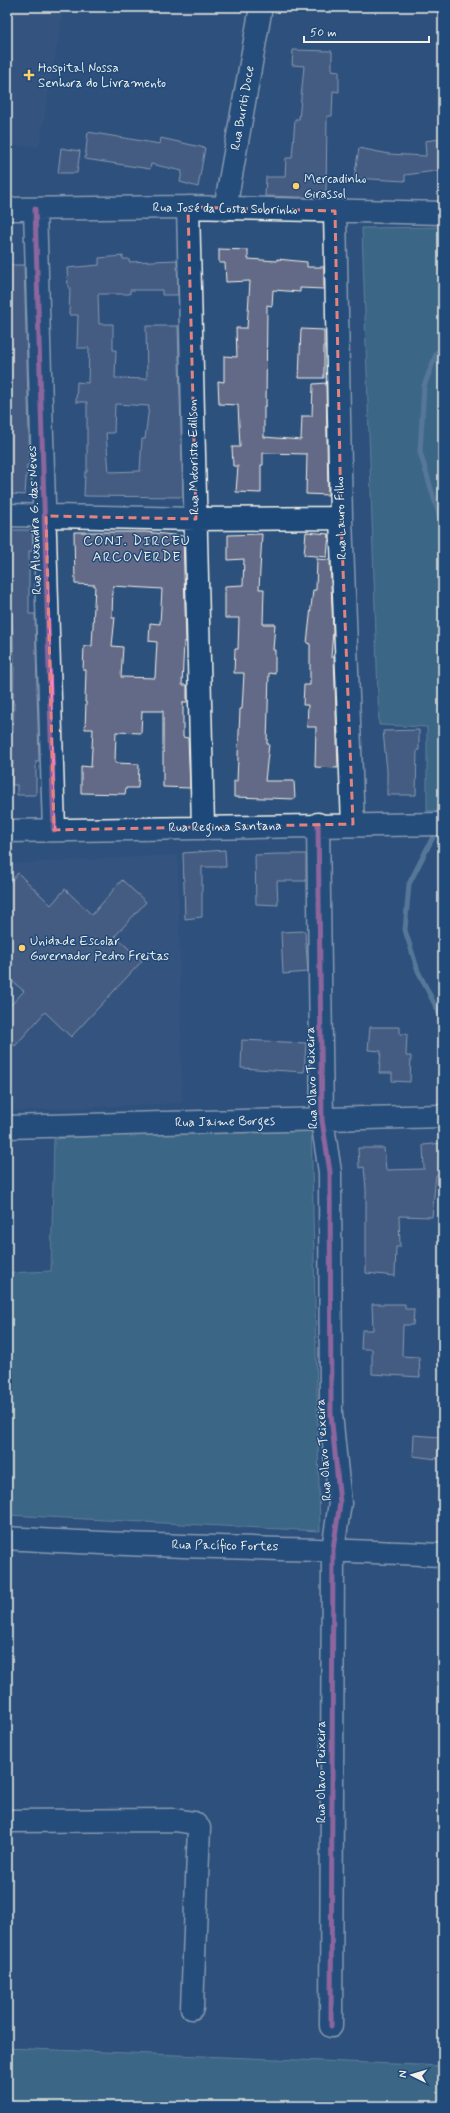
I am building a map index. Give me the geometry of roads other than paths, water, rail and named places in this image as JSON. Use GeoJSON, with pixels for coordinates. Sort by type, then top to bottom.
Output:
{"type":"FeatureCollection","features":[{"type":"Feature","properties":{"kind":"street","name":"Rua Buriti Doce"},"geometry":{"type":"LineString","coordinates":[[224,209],[261,7]]}},
{"type":"Feature","properties":{"kind":"street","name":"Rua José da Costa Sobrinho"},"geometry":{"type":"LineString","coordinates":[[7,209],[188,207],[443,213]]}},
{"type":"Feature","properties":{"kind":"street","name":"Rua Motorista Edilson"},"geometry":{"type":"LineString","coordinates":[[188,207],[203,828]]}},
{"type":"Feature","properties":{"kind":"street","name":"Rua Alexandra G. das Neves"},"geometry":{"type":"LineString","coordinates":[[35,209],[46,516],[54,830]]}},
{"type":"Feature","properties":{"kind":"street","name":"Rua Lauro Filho"},"geometry":{"type":"LineString","coordinates":[[335,211],[341,518],[353,824]]}},
{"type":"Feature","properties":{"kind":"street"},"geometry":{"type":"LineString","coordinates":[[7,515],[196,519],[341,518]]}},
{"type":"Feature","properties":{"kind":"street","name":"Rua Regina Santana"},"geometry":{"type":"LineString","coordinates":[[7,830],[203,828],[318,824],[443,824]]}},
{"type":"Feature","properties":{"kind":"street","name":"Rua Olavo Teixeira"},"geometry":{"type":"LineString","coordinates":[[318,824],[322,1120],[330,1172],[331,1414],[340,1503],[333,1549],[331,2026]]}},
{"type":"Feature","properties":{"kind":"street","name":"Rua Jaime Borges"},"geometry":{"type":"LineString","coordinates":[[7,1127],[443,1116]]}},
{"type":"Feature","properties":{"kind":"street","name":"Rua Pacífico Fortes"},"geometry":{"type":"LineString","coordinates":[[7,1538],[69,1542],[333,1549],[443,1555]]}},
{"type":"Feature","properties":{"kind":"street"},"geometry":{"type":"LineString","coordinates":[[7,1821],[175,1820],[194,1823],[199,1828],[192,2008]]}},
{"type":"Feature","properties":{"kind":"waterway"},"geometry":{"type":"LineString","coordinates":[[437,352],[424,386],[420,452],[443,528]]}},
{"type":"Feature","properties":{"kind":"waterway"},"geometry":{"type":"LineString","coordinates":[[433,837],[409,884],[405,930],[418,971],[443,1021]]}},
{"type":"Feature","properties":{"kind":"place","name":"Hospital Nossa Senhora do Livramento"},"geometry":{"type":"Point","coordinates":[29,75]}},
{"type":"Feature","properties":{"kind":"place","name":"Mercadinho Girassol"},"geometry":{"type":"Point","coordinates":[296,186]}},
{"type":"Feature","properties":{"kind":"place","name":"Unidade Escolar Governador Pedro Freitas"},"geometry":{"type":"Point","coordinates":[22,948]}},
{"type":"Feature","properties":{"kind":"district","name":"CONJ. DIRCEU ARCOVERDE"},"geometry":{"type":"Point","coordinates":[137,550]}}]}
